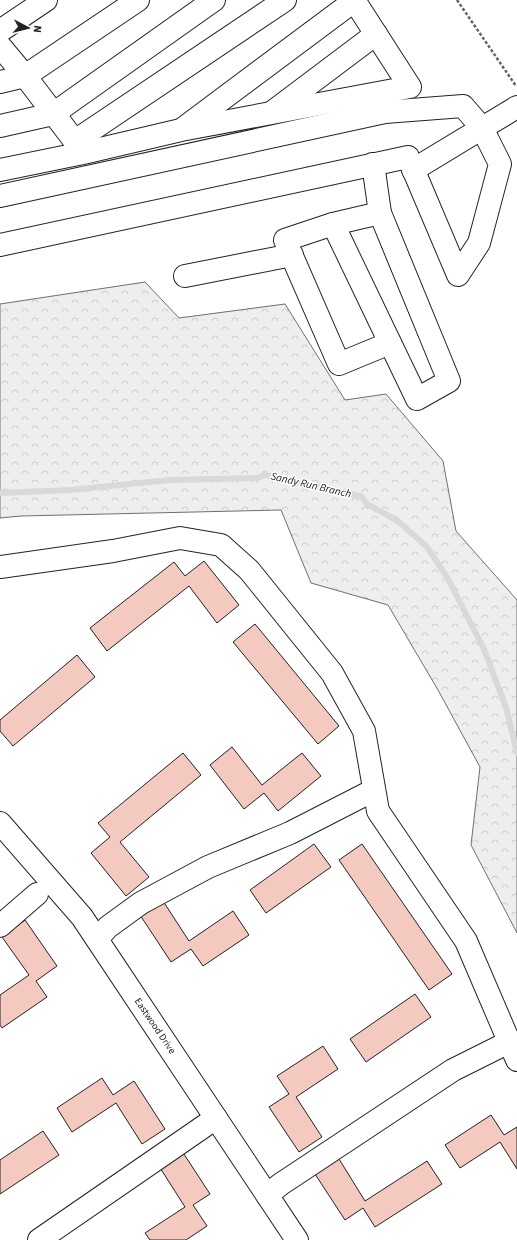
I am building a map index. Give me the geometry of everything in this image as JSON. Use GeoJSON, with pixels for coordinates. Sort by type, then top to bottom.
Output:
{"type":"FeatureCollection","features":[{"type":"Feature","properties":{"kind":"street"},"geometry":{"type":"LineString","coordinates":[[0,31],[46,0]]}},
{"type":"Feature","properties":{"kind":"street"},"geometry":{"type":"LineString","coordinates":[[0,82],[25,76],[138,0]]}},
{"type":"Feature","properties":{"kind":"street"},"geometry":{"type":"LineString","coordinates":[[0,126],[53,114],[214,0]]}},
{"type":"Feature","properties":{"kind":"street"},"geometry":{"type":"LineString","coordinates":[[79,147],[285,0]]}},
{"type":"Feature","properties":{"kind":"street"},"geometry":{"type":"LineString","coordinates":[[0,170],[79,147],[181,130],[410,87],[354,0],[181,130]]}},
{"type":"Feature","properties":{"kind":"street"},"geometry":{"type":"LineString","coordinates":[[271,113],[376,34]]}},
{"type":"Feature","properties":{"kind":"street"},"geometry":{"type":"LineString","coordinates":[[0,46],[25,76],[79,147]]}},
{"type":"Feature","properties":{"kind":"street"},"geometry":{"type":"LineString","coordinates":[[0,196],[385,112],[463,106],[482,128],[500,164],[479,243],[458,274],[408,157],[0,245]]}},
{"type":"Feature","properties":{"kind":"street"},"geometry":{"type":"LineString","coordinates":[[413,170],[517,107]]}},
{"type":"Feature","properties":{"kind":"street"},"geometry":{"type":"LineString","coordinates":[[333,224],[417,400],[449,380],[380,213],[373,164]]}},
{"type":"Feature","properties":{"kind":"street"},"geometry":{"type":"LineString","coordinates":[[380,213],[333,224],[285,240],[339,364],[390,343]]}},
{"type":"Feature","properties":{"kind":"street"},"geometry":{"type":"LineString","coordinates":[[184,276],[292,255]]}},
{"type":"Feature","properties":{"kind":"street"},"geometry":{"type":"LineString","coordinates":[[0,567],[113,551],[180,538],[221,545],[249,570],[332,673],[364,731],[378,811],[466,941],[513,1051],[453,1070],[281,1184],[267,1195]]}},
{"type":"Feature","properties":{"kind":"street"},"geometry":{"type":"LineString","coordinates":[[97,939],[108,927],[141,903],[208,866],[290,832],[374,790]]}},
{"type":"Feature","properties":{"kind":"street","name":"Eastwood Drive"},"geometry":{"type":"LineString","coordinates":[[0,823],[82,917],[297,1240]]}},
{"type":"Feature","properties":{"kind":"street"},"geometry":{"type":"LineString","coordinates":[[0,926],[37,894]]}},
{"type":"Feature","properties":{"kind":"street"},"geometry":{"type":"LineString","coordinates":[[39,1240],[216,1118]]}},
{"type":"Feature","properties":{"kind":"path"},"geometry":{"type":"LineString","coordinates":[[457,0],[517,88]]}},
{"type":"Feature","properties":{"kind":"green space"},"geometry":{"type":"Polygon","coordinates":[[[145,282],[179,318],[285,304],[345,400],[386,394],[443,461],[456,531],[517,600],[517,933],[471,845],[480,767],[438,690],[388,605],[311,583],[281,510],[21,516],[0,518],[0,304],[145,282]]]}},
{"type":"Feature","properties":{"kind":"building"},"geometry":{"type":"Polygon","coordinates":[[[204,561],[239,605],[217,623],[189,586],[107,651],[90,628],[174,562],[185,576],[204,561]]]}},
{"type":"Feature","properties":{"kind":"building"},"geometry":{"type":"Polygon","coordinates":[[[255,624],[339,726],[318,744],[233,642],[255,624]]]}},
{"type":"Feature","properties":{"kind":"building"},"geometry":{"type":"Polygon","coordinates":[[[77,655],[95,677],[13,746],[0,731],[0,720],[77,655]]]}},
{"type":"Feature","properties":{"kind":"building"},"geometry":{"type":"Polygon","coordinates":[[[232,747],[262,785],[302,753],[321,776],[278,811],[264,793],[244,809],[210,765],[232,747]]]}},
{"type":"Feature","properties":{"kind":"building"},"geometry":{"type":"Polygon","coordinates":[[[183,753],[201,775],[120,842],[149,877],[126,896],[91,853],[110,837],[98,823],[183,753]]]}},
{"type":"Feature","properties":{"kind":"building"},"geometry":{"type":"Polygon","coordinates":[[[314,844],[331,867],[266,913],[250,890],[314,844]]]}},
{"type":"Feature","properties":{"kind":"building"},"geometry":{"type":"Polygon","coordinates":[[[362,844],[452,974],[429,990],[339,860],[362,844]]]}},
{"type":"Feature","properties":{"kind":"building"},"geometry":{"type":"Polygon","coordinates":[[[163,901],[189,941],[233,911],[249,935],[203,966],[191,949],[171,962],[140,915],[163,901]]]}},
{"type":"Feature","properties":{"kind":"building"},"geometry":{"type":"Polygon","coordinates":[[[25,920],[57,966],[36,981],[47,997],[2,1028],[0,1025],[0,995],[29,975],[2,937],[25,920]]]}},
{"type":"Feature","properties":{"kind":"building"},"geometry":{"type":"Polygon","coordinates":[[[415,994],[431,1017],[366,1062],[350,1039],[415,994]]]}},
{"type":"Feature","properties":{"kind":"building"},"geometry":{"type":"Polygon","coordinates":[[[323,1046],[338,1069],[296,1097],[322,1137],[299,1152],[269,1107],[289,1094],[277,1076],[323,1046]]]}},
{"type":"Feature","properties":{"kind":"building"},"geometry":{"type":"Polygon","coordinates":[[[102,1078],[113,1095],[134,1081],[165,1129],[142,1144],[116,1103],[72,1132],[57,1108],[102,1078]]]}},
{"type":"Feature","properties":{"kind":"building"},"geometry":{"type":"Polygon","coordinates":[[[491,1115],[504,1135],[517,1127],[517,1169],[500,1142],[460,1168],[445,1145],[491,1115]]]}},
{"type":"Feature","properties":{"kind":"building"},"geometry":{"type":"Polygon","coordinates":[[[43,1131],[59,1155],[0,1194],[0,1160],[43,1131]]]}},
{"type":"Feature","properties":{"kind":"building"},"geometry":{"type":"Polygon","coordinates":[[[180,1148],[210,1194],[193,1205],[207,1226],[186,1240],[150,1240],[145,1233],[185,1207],[157,1163],[180,1148]]]}},
{"type":"Feature","properties":{"kind":"building"},"geometry":{"type":"Polygon","coordinates":[[[339,1159],[365,1201],[427,1161],[442,1184],[375,1227],[363,1208],[345,1220],[315,1174],[339,1159]]]}},
{"type":"Feature","properties":{"kind":"waterway","name":"Sandy Run Branch"},"geometry":{"type":"LineString","coordinates":[[0,493],[70,490],[170,480],[257,478],[265,475],[361,496],[367,504],[398,521],[427,547],[447,577],[483,647],[506,707],[517,753]]}}]}
